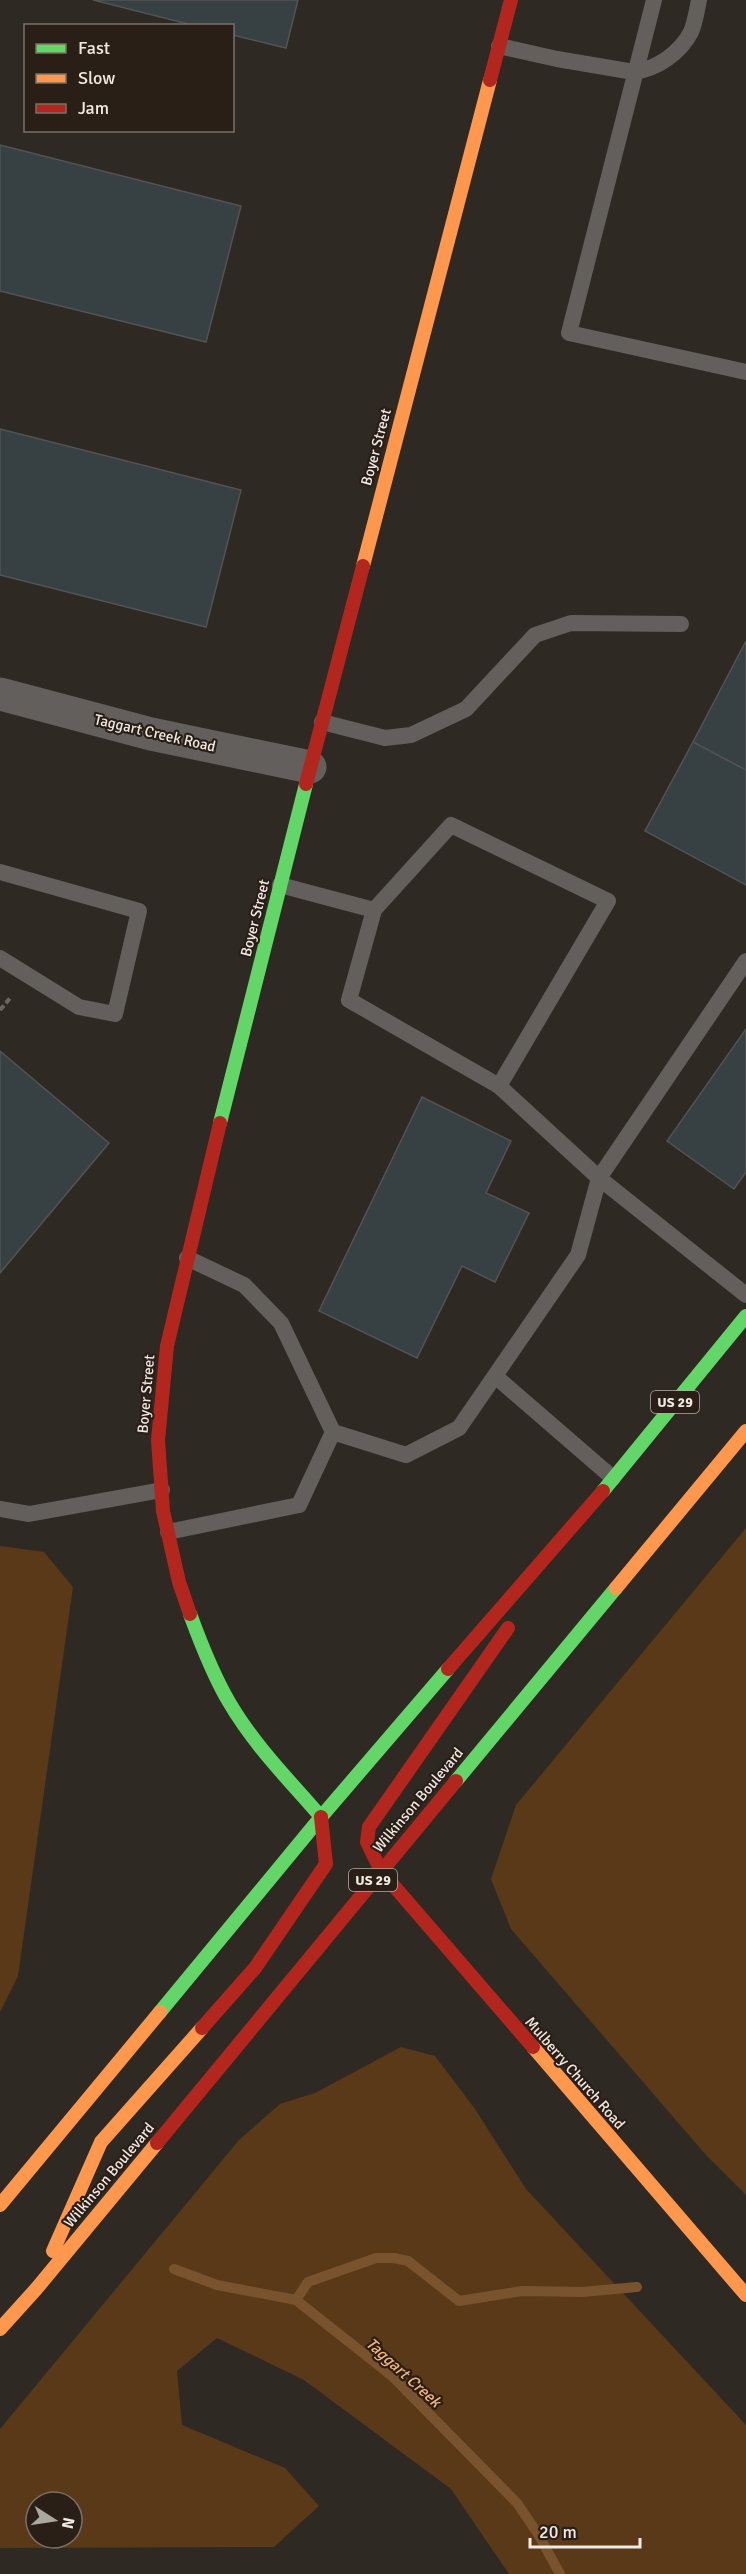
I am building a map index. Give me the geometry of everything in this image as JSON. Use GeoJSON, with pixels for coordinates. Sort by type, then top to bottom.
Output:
{"type":"FeatureCollection","features":[{"type":"Feature","properties":{"kind":"main road","name":"Boyer Street"},"geometry":{"type":"LineString","coordinates":[[321,1817],[262,1750],[229,1701],[199,1640],[179,1582],[163,1511],[158,1440],[167,1346],[207,1172],[280,885],[511,0]]}},
{"type":"Feature","properties":{"kind":"main road","name":"US 29"},"geometry":{"type":"LineString","coordinates":[[0,2205],[321,1817],[609,1483],[746,1316]]}},
{"type":"Feature","properties":{"kind":"main road","name":"Wilkinson Boulevard"},"geometry":{"type":"LineString","coordinates":[[0,2329],[37,2288],[746,1431]]}},
{"type":"Feature","properties":{"kind":"main road"},"geometry":{"type":"LineString","coordinates":[[532,1594],[609,1483]]}},
{"type":"Feature","properties":{"kind":"main road","name":"Mulberry Church Road"},"geometry":{"type":"LineString","coordinates":[[519,1613],[369,1827],[367,1842],[381,1871],[746,2295]]}},
{"type":"Feature","properties":{"kind":"main road"},"geometry":{"type":"LineString","coordinates":[[37,2288],[101,2142],[255,1968],[326,1864],[321,1817]]}},
{"type":"Feature","properties":{"kind":"street","name":"Taggart Creek Road"},"geometry":{"type":"LineString","coordinates":[[0,694],[150,734],[310,768]]}},
{"type":"Feature","properties":{"kind":"lane"},"geometry":{"type":"LineString","coordinates":[[654,0],[569,333],[746,372]]}},
{"type":"Feature","properties":{"kind":"lane"},"geometry":{"type":"LineString","coordinates":[[499,46],[634,72],[646,70],[665,60],[680,48],[692,31],[699,0]]}},
{"type":"Feature","properties":{"kind":"lane"},"geometry":{"type":"LineString","coordinates":[[322,722],[385,738],[411,735],[466,709],[535,635],[571,623],[681,624]]}},
{"type":"Feature","properties":{"kind":"lane"},"geometry":{"type":"LineString","coordinates":[[499,1086],[608,901],[450,825],[374,910],[349,1000],[499,1086],[599,1178],[746,1295]]}},
{"type":"Feature","properties":{"kind":"lane"},"geometry":{"type":"LineString","coordinates":[[0,872],[139,911],[115,1014],[79,1007],[0,958]]}},
{"type":"Feature","properties":{"kind":"lane"},"geometry":{"type":"LineString","coordinates":[[280,885],[374,910]]}},
{"type":"Feature","properties":{"kind":"lane"},"geometry":{"type":"LineString","coordinates":[[187,1258],[244,1285],[281,1323],[333,1432],[406,1455],[459,1428],[578,1255],[599,1178],[746,961]]}},
{"type":"Feature","properties":{"kind":"lane"},"geometry":{"type":"LineString","coordinates":[[495,1376],[609,1483]]}},
{"type":"Feature","properties":{"kind":"lane"},"geometry":{"type":"LineString","coordinates":[[168,1532],[299,1505],[333,1432]]}},
{"type":"Feature","properties":{"kind":"lane"},"geometry":{"type":"LineString","coordinates":[[0,1509],[29,1514],[162,1490]]}},
{"type":"Feature","properties":{"kind":"shaded area"},"geometry":{"type":"Polygon","coordinates":[[[746,1528],[746,2195],[706,2155],[511,1929],[491,1879],[516,1805],[746,1528]]]}},
{"type":"Feature","properties":{"kind":"shaded area"},"geometry":{"type":"Polygon","coordinates":[[[0,1546],[44,1552],[73,1587],[18,1976],[0,2012],[0,1546]]]}},
{"type":"Feature","properties":{"kind":"shaded area"},"geometry":{"type":"Polygon","coordinates":[[[401,2047],[435,2056],[475,2109],[526,2189],[746,2425],[746,2574],[509,2574],[451,2489],[304,2380],[217,2338],[177,2371],[182,2425],[285,2468],[319,2506],[274,2547],[84,2548],[84,2490],[24,2490],[24,2548],[0,2548],[0,2429],[239,2140],[280,2104],[315,2093],[401,2047]]]}},
{"type":"Feature","properties":{"kind":"building"},"geometry":{"type":"Polygon","coordinates":[[[93,0],[298,0],[286,48],[234,35],[234,24],[188,24],[93,0]]]}},
{"type":"Feature","properties":{"kind":"building"},"geometry":{"type":"Polygon","coordinates":[[[0,145],[241,206],[206,342],[0,291],[0,145]]]}},
{"type":"Feature","properties":{"kind":"building"},"geometry":{"type":"Polygon","coordinates":[[[0,429],[241,490],[206,627],[0,575],[0,429]]]}},
{"type":"Feature","properties":{"kind":"building"},"geometry":{"type":"Polygon","coordinates":[[[746,641],[746,770],[693,742],[746,641]]]}},
{"type":"Feature","properties":{"kind":"building"},"geometry":{"type":"Polygon","coordinates":[[[693,742],[746,770],[746,885],[645,831],[693,742]]]}},
{"type":"Feature","properties":{"kind":"building"},"geometry":{"type":"Polygon","coordinates":[[[746,1029],[746,1172],[734,1189],[667,1141],[746,1029]]]}},
{"type":"Feature","properties":{"kind":"building"},"geometry":{"type":"Polygon","coordinates":[[[0,1051],[109,1143],[0,1273],[0,1051]]]}},
{"type":"Feature","properties":{"kind":"building"},"geometry":{"type":"Polygon","coordinates":[[[422,1097],[511,1141],[486,1193],[529,1213],[495,1282],[462,1266],[417,1358],[319,1311],[422,1097]]]}},
{"type":"Feature","properties":{"kind":"waterway"},"geometry":{"type":"LineString","coordinates":[[296,2300],[308,2282],[376,2258],[408,2261],[459,2301],[522,2291],[582,2292],[637,2287]]}},
{"type":"Feature","properties":{"kind":"waterway","name":"Taggart Creek"},"geometry":{"type":"LineString","coordinates":[[174,2269],[217,2285],[296,2300],[392,2376],[517,2503],[538,2534],[560,2574]]}},
{"type":"Feature","properties":{"kind":"traffic: fast"},"geometry":{"type":"LineString","coordinates":[[220,1123],[306,784]]}},
{"type":"Feature","properties":{"kind":"traffic: fast"},"geometry":{"type":"LineString","coordinates":[[603,1491],[746,1316]]}},
{"type":"Feature","properties":{"kind":"traffic: fast"},"geometry":{"type":"LineString","coordinates":[[456,1781],[616,1588]]}},
{"type":"Feature","properties":{"kind":"traffic: fast"},"geometry":{"type":"LineString","coordinates":[[190,1614],[223,1692],[239,1718],[272,1762],[321,1817]]}},
{"type":"Feature","properties":{"kind":"traffic: fast"},"geometry":{"type":"LineString","coordinates":[[160,2012],[321,1817],[448,1669]]}},
{"type":"Feature","properties":{"kind":"traffic: slow"},"geometry":{"type":"LineString","coordinates":[[363,566],[490,80]]}},
{"type":"Feature","properties":{"kind":"traffic: slow"},"geometry":{"type":"LineString","coordinates":[[616,1588],[746,1431]]}},
{"type":"Feature","properties":{"kind":"traffic: slow"},"geometry":{"type":"LineString","coordinates":[[0,2205],[160,2012]]}},
{"type":"Feature","properties":{"kind":"traffic: slow"},"geometry":{"type":"LineString","coordinates":[[53,2251],[101,2142],[202,2028]]}},
{"type":"Feature","properties":{"kind":"traffic: slow"},"geometry":{"type":"LineString","coordinates":[[533,2047],[746,2295]]}},
{"type":"Feature","properties":{"kind":"traffic: slow"},"geometry":{"type":"LineString","coordinates":[[0,2329],[37,2288],[157,2143]]}},
{"type":"Feature","properties":{"kind":"traffic: jam"},"geometry":{"type":"LineString","coordinates":[[490,80],[511,0]]}},
{"type":"Feature","properties":{"kind":"traffic: jam"},"geometry":{"type":"LineString","coordinates":[[306,784],[363,566]]}},
{"type":"Feature","properties":{"kind":"traffic: jam"},"geometry":{"type":"LineString","coordinates":[[190,1614],[179,1582],[163,1511],[158,1440],[167,1346],[220,1123]]}},
{"type":"Feature","properties":{"kind":"traffic: jam"},"geometry":{"type":"LineString","coordinates":[[448,1669],[603,1491]]}},
{"type":"Feature","properties":{"kind":"traffic: jam"},"geometry":{"type":"LineString","coordinates":[[381,1871],[367,1842],[369,1827],[508,1628]]}},
{"type":"Feature","properties":{"kind":"traffic: jam"},"geometry":{"type":"LineString","coordinates":[[157,2143],[456,1781]]}},
{"type":"Feature","properties":{"kind":"traffic: jam"},"geometry":{"type":"LineString","coordinates":[[202,2028],[255,1968],[326,1864],[321,1817]]}},
{"type":"Feature","properties":{"kind":"traffic: jam"},"geometry":{"type":"LineString","coordinates":[[381,1871],[533,2047]]}}]}
